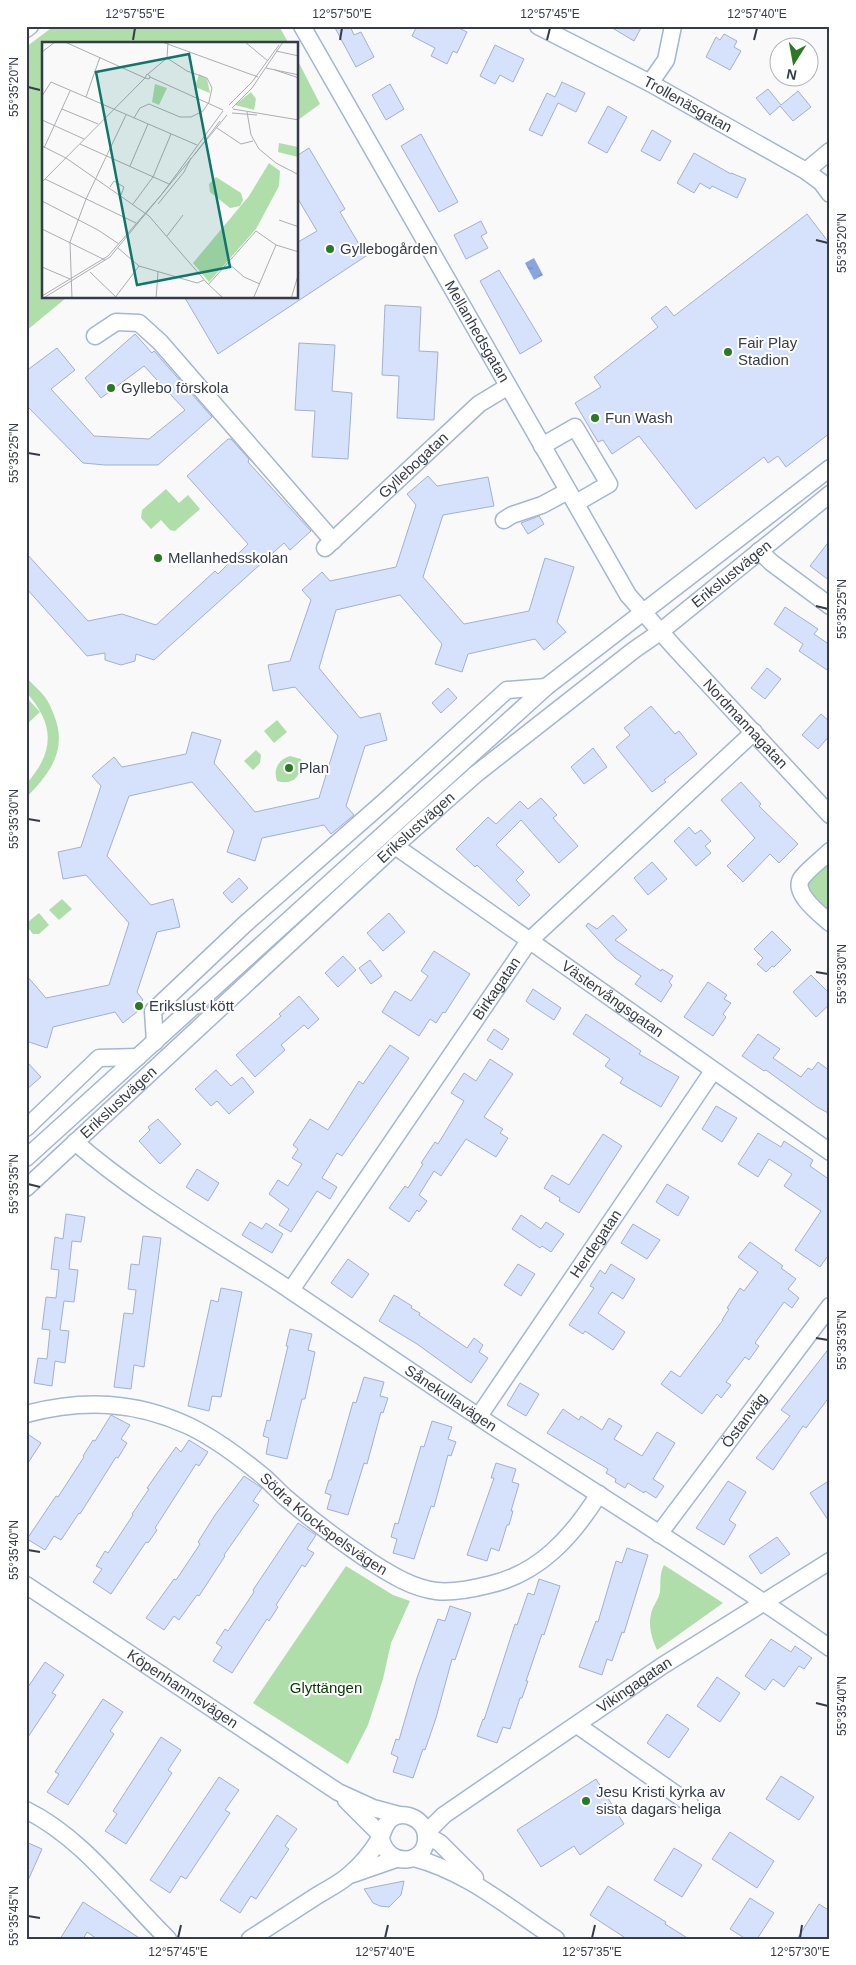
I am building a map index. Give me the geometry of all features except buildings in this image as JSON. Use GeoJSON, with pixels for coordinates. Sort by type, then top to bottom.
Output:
{"type":"FeatureCollection","features":[{"type":"Feature","properties":{"kind":"street"},"geometry":{"type":"LineString","coordinates":[[26,29],[30,26]]}},
{"type":"Feature","properties":{"kind":"street","name":"Mellanhedsgatan"},"geometry":{"type":"LineString","coordinates":[[302,26],[507,387],[628,595],[660,632]]}},
{"type":"Feature","properties":{"kind":"street","name":"Trollenäsgatan"},"geometry":{"type":"LineString","coordinates":[[538,26],[650,83],[806,171],[821,182],[830,194]]}},
{"type":"Feature","properties":{"kind":"street"},"geometry":{"type":"LineString","coordinates":[[650,83],[666,60],[673,26]]}},
{"type":"Feature","properties":{"kind":"street"},"geometry":{"type":"LineString","coordinates":[[806,171],[830,151]]}},
{"type":"Feature","properties":{"kind":"street","name":"Gyllebogatan"},"geometry":{"type":"LineString","coordinates":[[95,336],[116,322],[139,324],[160,342],[329,544],[479,404],[507,387]]}},
{"type":"Feature","properties":{"kind":"street"},"geometry":{"type":"LineString","coordinates":[[504,520],[542,505],[609,484],[574,426],[542,446]]}},
{"type":"Feature","properties":{"kind":"street","name":"Erikslustvägen"},"geometry":{"type":"LineString","coordinates":[[26,1158],[546,688],[642,611],[743,537],[830,468]]}},
{"type":"Feature","properties":{"kind":"street","name":"Erikslustvägen"},"geometry":{"type":"LineString","coordinates":[[26,1188],[395,846],[476,774],[660,632],[830,494]]}},
{"type":"Feature","properties":{"kind":"street"},"geometry":{"type":"LineString","coordinates":[[759,551],[772,563],[830,606]]}},
{"type":"Feature","properties":{"kind":"street","name":"Nordmannagatan"},"geometry":{"type":"LineString","coordinates":[[660,632],[830,815]]}},
{"type":"Feature","properties":{"kind":"street","name":"Erikslustvägen"},"geometry":{"type":"LineString","coordinates":[[155,1042],[153,1011],[244,925],[507,690],[546,688]]}},
{"type":"Feature","properties":{"kind":"street","name":"Birkagatan"},"geometry":{"type":"LineString","coordinates":[[291,1290],[529,941],[754,732]]}},
{"type":"Feature","properties":{"kind":"street","name":"Västervångsgatan"},"geometry":{"type":"LineString","coordinates":[[395,846],[713,1072],[830,1152]]}},
{"type":"Feature","properties":{"kind":"street"},"geometry":{"type":"LineString","coordinates":[[830,851],[801,878],[799,887],[803,896],[830,923]]}},
{"type":"Feature","properties":{"kind":"street","name":"Erikslustvägen"},"geometry":{"type":"LineString","coordinates":[[26,1128],[99,1058],[138,1057]]}},
{"type":"Feature","properties":{"kind":"street","name":"Herdegatan"},"geometry":{"type":"LineString","coordinates":[[479,1416],[713,1072]]}},
{"type":"Feature","properties":{"kind":"street","name":"Sånekullavägen"},"geometry":{"type":"LineString","coordinates":[[75,1142],[105,1168],[195,1229],[291,1290],[479,1416],[763,1601],[830,1648]]}},
{"type":"Feature","properties":{"kind":"street","name":"Östanväg"},"geometry":{"type":"LineString","coordinates":[[659,1534],[830,1306]]}},
{"type":"Feature","properties":{"kind":"street","name":"Södra Klockspelsvägen"},"geometry":{"type":"LineString","coordinates":[[26,1414],[60,1406],[110,1404],[147,1411],[188,1426],[214,1440],[258,1473],[305,1514],[349,1548],[391,1575],[421,1588],[437,1591],[478,1588],[500,1583],[525,1572],[557,1549],[582,1522],[599,1494]]}},
{"type":"Feature","properties":{"kind":"street","name":"Vikingagatan"},"geometry":{"type":"LineString","coordinates":[[426,1834],[444,1815],[662,1666],[763,1601],[830,1561]]}},
{"type":"Feature","properties":{"kind":"street","name":"Köpenhamnsvägen"},"geometry":{"type":"LineString","coordinates":[[26,1585],[338,1792],[374,1808],[407,1816]]}},
{"type":"Feature","properties":{"kind":"street"},"geometry":{"type":"LineString","coordinates":[[577,1725],[690,1804]]}},
{"type":"Feature","properties":{"kind":"street","name":"Köpenhamnsvägen"},"geometry":{"type":"LineString","coordinates":[[338,1792],[381,1837]]}},
{"type":"Feature","properties":{"kind":"street"},"geometry":{"type":"LineString","coordinates":[[26,1810],[42,1818],[92,1858],[119,1889],[168,1939]]}},
{"type":"Feature","properties":{"kind":"street","name":"Vikingagatan"},"geometry":{"type":"LineString","coordinates":[[407,1816],[444,1815]]}},
{"type":"Feature","properties":{"kind":"street"},"geometry":{"type":"LineString","coordinates":[[250,1939],[268,1934],[349,1876],[365,1860],[381,1837],[387,1822],[407,1816],[420,1821],[426,1834],[440,1843],[485,1889],[539,1934],[556,1939]]}},
{"type":"Feature","properties":{"kind":"street"},"geometry":{"type":"LineString","coordinates":[[414,1858],[424,1848],[426,1834]]}},
{"type":"Feature","properties":{"kind":"street"},"geometry":{"type":"LineString","coordinates":[[381,1837],[385,1850],[396,1859]]}},
{"type":"Feature","properties":{"kind":"street"},"geometry":{"type":"LineString","coordinates":[[349,1876],[396,1859],[414,1858],[451,1871],[485,1889]]}},
{"type":"Feature","properties":{"kind":"green space"},"geometry":{"type":"Polygon","coordinates":[[[54,26],[279,26],[288,42],[42,42],[42,299],[65,299],[26,331],[26,47],[54,26]]]}},
{"type":"Feature","properties":{"kind":"green space"},"geometry":{"type":"Polygon","coordinates":[[[299,63],[320,104],[299,119],[299,63]]]}},
{"type":"Feature","properties":{"kind":"green space"},"geometry":{"type":"Polygon","coordinates":[[[166,489],[179,503],[188,495],[200,509],[175,531],[170,530],[161,520],[151,529],[141,518],[142,510],[166,489]]]}},
{"type":"Feature","properties":{"kind":"green space"},"geometry":{"type":"Polygon","coordinates":[[[26,677],[47,700],[58,728],[59,739],[58,750],[49,770],[26,798],[26,784],[42,761],[48,738],[42,715],[26,692],[26,677]]]}},
{"type":"Feature","properties":{"kind":"green space"},"geometry":{"type":"Polygon","coordinates":[[[26,697],[40,712],[26,725],[26,697]]]}},
{"type":"Feature","properties":{"kind":"green space"},"geometry":{"type":"Polygon","coordinates":[[[277,720],[287,732],[274,743],[264,731],[277,720]]]}},
{"type":"Feature","properties":{"kind":"green space"},"geometry":{"type":"Polygon","coordinates":[[[256,750],[261,755],[260,763],[253,770],[244,761],[256,750]]]}},
{"type":"Feature","properties":{"kind":"green space","name":"Plan"},"geometry":{"type":"Polygon","coordinates":[[[290,756],[301,759],[299,774],[288,782],[277,781],[276,769],[282,760],[290,756]]]}},
{"type":"Feature","properties":{"kind":"green space"},"geometry":{"type":"Polygon","coordinates":[[[830,863],[830,913],[808,890],[807,883],[830,863]]]}},
{"type":"Feature","properties":{"kind":"green space"},"geometry":{"type":"Polygon","coordinates":[[[62,899],[72,909],[59,920],[49,910],[62,899]]]}},
{"type":"Feature","properties":{"kind":"green space"},"geometry":{"type":"Polygon","coordinates":[[[39,913],[49,925],[39,934],[33,934],[28,928],[28,922],[39,913]]]}},
{"type":"Feature","properties":{"kind":"green space"},"geometry":{"type":"Polygon","coordinates":[[[664,1565],[723,1603],[657,1650],[651,1632],[650,1619],[660,1592],[661,1575],[664,1565]]]}},
{"type":"Feature","properties":{"kind":"green space","name":"Glyttängen"},"geometry":{"type":"Polygon","coordinates":[[[346,1566],[393,1595],[410,1601],[391,1643],[383,1679],[368,1725],[348,1764],[253,1703],[346,1566]]]}},
{"type":"Feature","properties":{"kind":"water"},"geometry":{"type":"Polygon","coordinates":[[[534,258],[543,275],[534,280],[525,263],[534,258]]]}},
{"type":"Feature","properties":{"kind":"place","name":"Gyllebogården"},"geometry":{"type":"Point","coordinates":[330,249]}},
{"type":"Feature","properties":{"kind":"place","name":"Fair Play Stadion"},"geometry":{"type":"Point","coordinates":[728,352]}},
{"type":"Feature","properties":{"kind":"place","name":"Gyllebo förskola"},"geometry":{"type":"Point","coordinates":[111,388]}},
{"type":"Feature","properties":{"kind":"place","name":"Fun Wash"},"geometry":{"type":"Point","coordinates":[595,418]}},
{"type":"Feature","properties":{"kind":"place","name":"Mellanhedsskolan"},"geometry":{"type":"Point","coordinates":[158,558]}},
{"type":"Feature","properties":{"kind":"place","name":"Plan"},"geometry":{"type":"Point","coordinates":[289,768]}},
{"type":"Feature","properties":{"kind":"place","name":"Erikslust kött"},"geometry":{"type":"Point","coordinates":[139,1006]}},
{"type":"Feature","properties":{"kind":"place","name":"Jesu Kristi kyrka av sista dagars heliga"},"geometry":{"type":"Point","coordinates":[586,1801]}}]}
